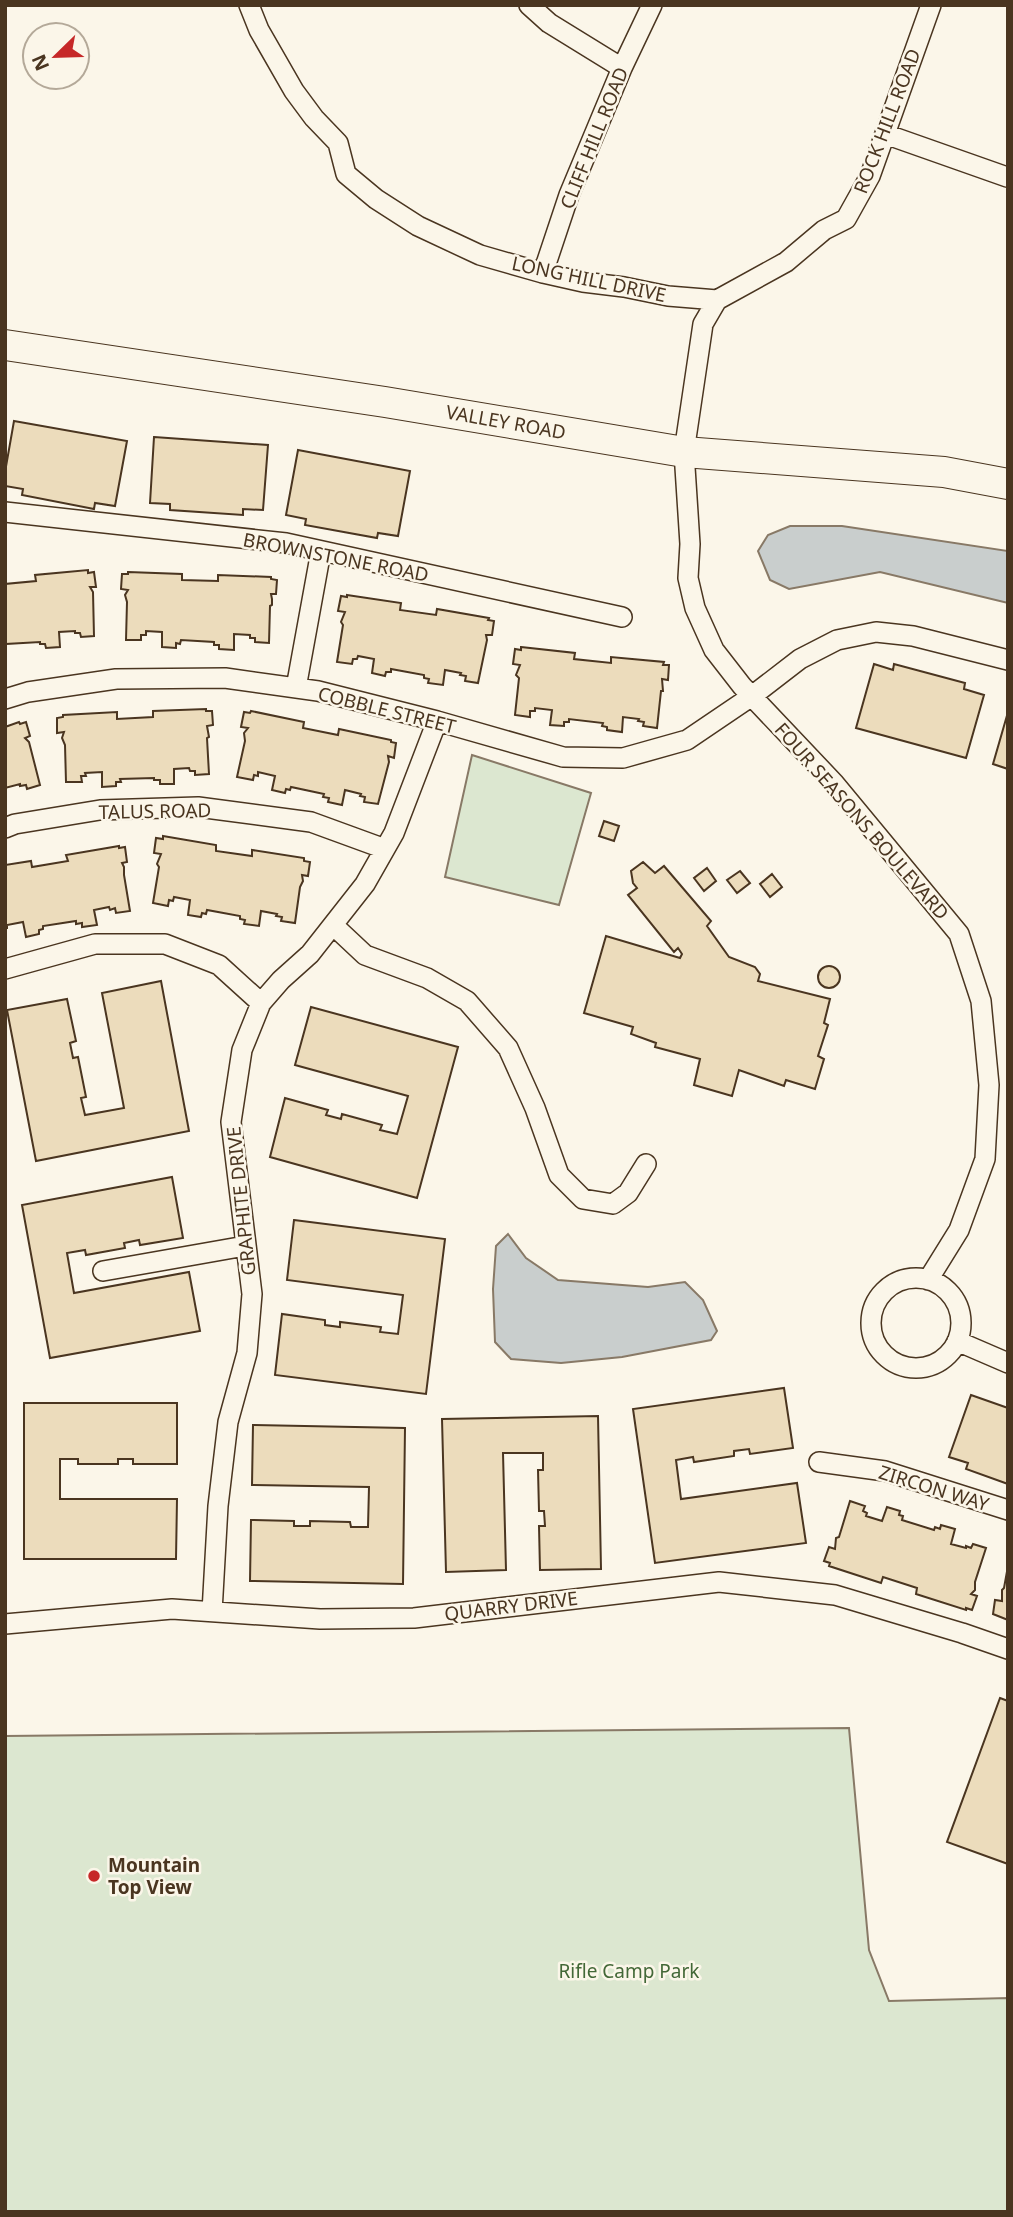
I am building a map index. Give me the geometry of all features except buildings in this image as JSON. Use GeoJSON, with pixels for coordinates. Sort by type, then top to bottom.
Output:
{"type":"FeatureCollection","features":[{"type":"Feature","properties":{"kind":"main road","name":"VALLEY ROAD"},"geometry":{"type":"LineString","coordinates":[[5,345],[385,402],[684,452],[944,472],[1008,484]]}},
{"type":"Feature","properties":{"kind":"street","name":"LONG HILL DRIVE"},"geometry":{"type":"LineString","coordinates":[[249,5],[259,30],[294,91],[314,118],[338,143],[346,174],[376,199],[418,226],[480,255],[543,273],[668,296],[717,300]]}},
{"type":"Feature","properties":{"kind":"street"},"geometry":{"type":"LineString","coordinates":[[528,5],[549,23],[622,68]]}},
{"type":"Feature","properties":{"kind":"street","name":"CLIFF HILL ROAD"},"geometry":{"type":"LineString","coordinates":[[543,273],[569,195],[622,68],[652,5]]}},
{"type":"Feature","properties":{"kind":"street","name":"ROCK HILL ROAD"},"geometry":{"type":"LineString","coordinates":[[717,300],[786,262],[824,230],[846,219],[870,176],[931,5]]}},
{"type":"Feature","properties":{"kind":"street"},"geometry":{"type":"LineString","coordinates":[[885,134],[1007,177]]}},
{"type":"Feature","properties":{"kind":"street"},"geometry":{"type":"LineString","coordinates":[[684,452],[703,324],[717,300]]}},
{"type":"Feature","properties":{"kind":"street","name":"FOUR SEASONS BOULEVARD"},"geometry":{"type":"LineString","coordinates":[[684,452],[690,544],[688,578],[695,608],[714,650],[752,696],[834,783],[959,934],[981,1001],[989,1085],[985,1159],[959,1230],[928,1280]]}},
{"type":"Feature","properties":{"kind":"street","name":"BROWNSTONE ROAD"},"geometry":{"type":"LineString","coordinates":[[5,512],[286,543],[622,617]]}},
{"type":"Feature","properties":{"kind":"street"},"geometry":{"type":"LineString","coordinates":[[296,688],[321,551]]}},
{"type":"Feature","properties":{"kind":"street","name":"COBBLE STREET"},"geometry":{"type":"LineString","coordinates":[[5,699],[28,692],[116,679],[225,678],[318,691],[563,757],[623,758],[687,740],[752,696],[800,659],[837,640],[876,632],[913,636],[1008,660]]}},
{"type":"Feature","properties":{"kind":"street","name":"GRAPHITE DRIVE"},"geometry":{"type":"LineString","coordinates":[[212,1612],[218,1506],[228,1422],[247,1353],[252,1294],[244,1246],[231,1122],[242,1050],[261,1003],[281,980],[310,954],[365,884],[394,833],[437,721]]}},
{"type":"Feature","properties":{"kind":"street","name":"TALUS ROAD"},"geometry":{"type":"LineString","coordinates":[[5,828],[100,810],[198,807],[311,822],[385,849]]}},
{"type":"Feature","properties":{"kind":"street"},"geometry":{"type":"LineString","coordinates":[[333,925],[365,955],[427,978],[467,1001],[508,1048],[535,1108],[559,1175],[583,1199],[613,1203],[628,1193],[646,1164]]}},
{"type":"Feature","properties":{"kind":"street"},"geometry":{"type":"LineString","coordinates":[[5,969],[95,944],[165,944],[219,965],[261,1003]]}},
{"type":"Feature","properties":{"kind":"street"},"geometry":{"type":"LineString","coordinates":[[103,1271],[244,1246]]}},
{"type":"Feature","properties":{"kind":"street"},"geometry":{"type":"LineString","coordinates":[[912,1278],[928,1280],[940,1285],[951,1295],[958,1307],[961,1321],[953,1350],[928,1367],[913,1369],[898,1365],[885,1357],[876,1345],[871,1330],[871,1315],[877,1300],[886,1289],[898,1281],[912,1278]]}},
{"type":"Feature","properties":{"kind":"street"},"geometry":{"type":"LineString","coordinates":[[957,1341],[1008,1363]]}},
{"type":"Feature","properties":{"kind":"street","name":"ZIRCON WAY"},"geometry":{"type":"LineString","coordinates":[[819,1462],[885,1471],[1008,1510]]}},
{"type":"Feature","properties":{"kind":"street","name":"QUARRY DRIVE"},"geometry":{"type":"LineString","coordinates":[[5,1624],[172,1609],[320,1619],[414,1618],[719,1582],[835,1595],[1008,1649]]}},
{"type":"Feature","properties":{"kind":"green space"},"geometry":{"type":"Polygon","coordinates":[[[472,755],[591,793],[559,905],[445,877],[472,755]]]}},
{"type":"Feature","properties":{"kind":"green space","name":"Rifle Camp Park"},"geometry":{"type":"Polygon","coordinates":[[[849,1728],[869,1950],[889,2001],[1008,1998],[1008,2212],[5,2212],[5,1736],[849,1728]]]}},
{"type":"Feature","properties":{"kind":"shaded area"},"geometry":{"type":"Polygon","coordinates":[[[790,526],[842,526],[1008,551],[1008,603],[880,572],[789,589],[770,580],[758,551],[768,535],[790,526]]]}},
{"type":"Feature","properties":{"kind":"shaded area"},"geometry":{"type":"Polygon","coordinates":[[[508,1234],[526,1258],[558,1280],[648,1287],[685,1282],[703,1300],[717,1331],[711,1340],[622,1357],[561,1363],[511,1359],[495,1342],[493,1289],[496,1246],[508,1234]]]}},
{"type":"Feature","properties":{"kind":"place","name":"Mountain Top View"},"geometry":{"type":"Point","coordinates":[94,1876]}}]}
